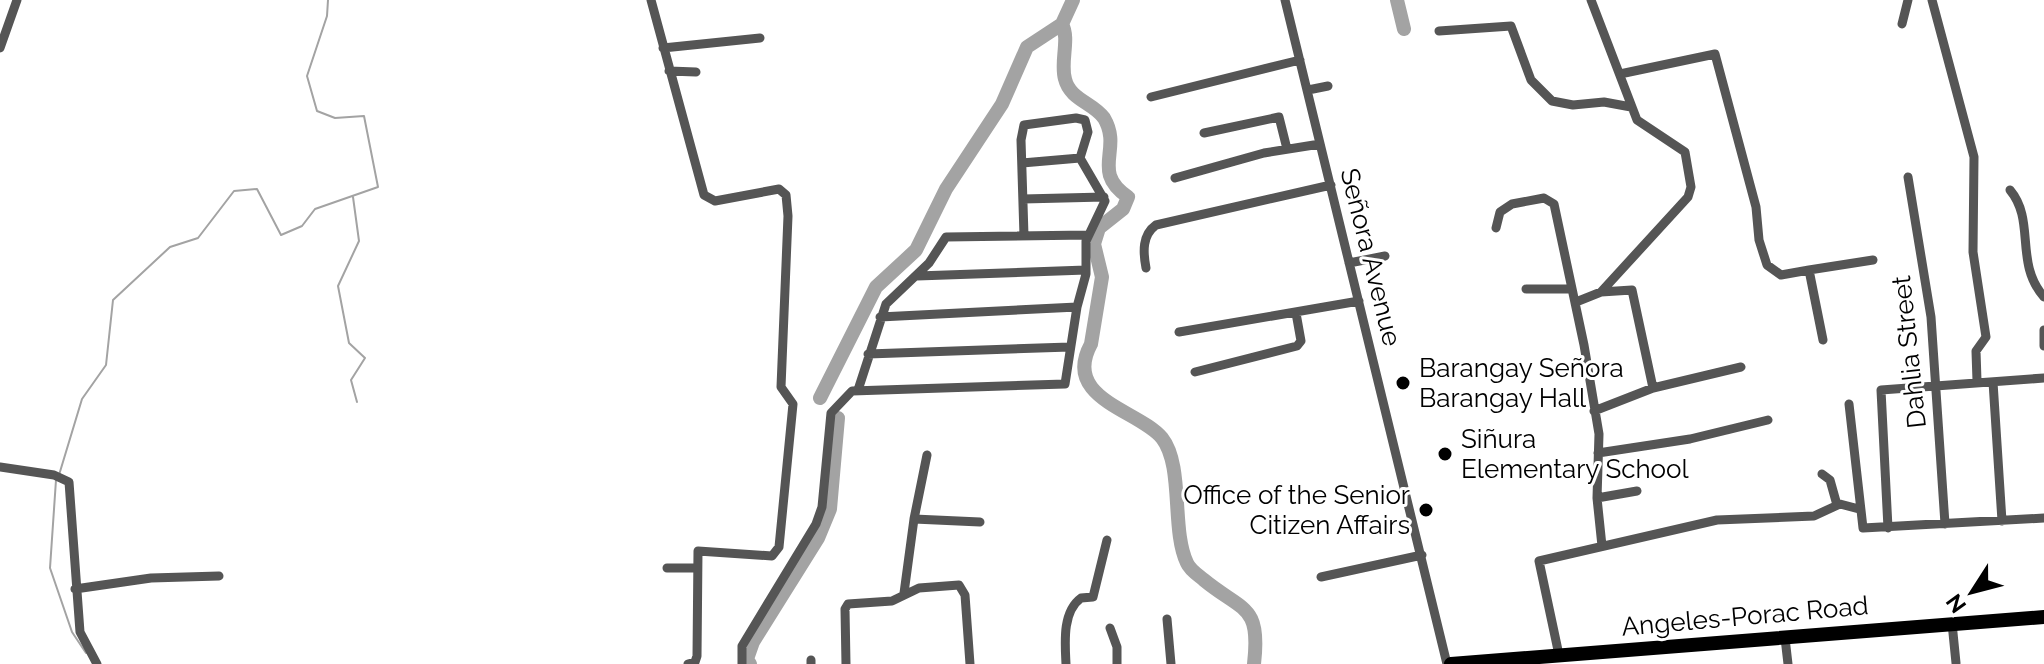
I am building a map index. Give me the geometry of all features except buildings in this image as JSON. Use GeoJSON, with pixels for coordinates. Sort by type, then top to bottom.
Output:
{"type":"FeatureCollection","features":[{"type":"Feature","properties":{"kind":"main road","name":"Angeles-Porac Road"},"geometry":{"type":"LineString","coordinates":[[1449,664],[1952,623],[2044,619]]}},
{"type":"Feature","properties":{"kind":"street"},"geometry":{"type":"LineString","coordinates":[[0,48],[17,0]]}},
{"type":"Feature","properties":{"kind":"street"},"geometry":{"type":"LineString","coordinates":[[651,0],[704,195],[715,201],[779,189],[786,195],[788,216],[781,387],[793,404],[777,553],[772,556],[698,551],[697,656],[695,662],[688,664]]}},
{"type":"Feature","properties":{"kind":"street","name":"Señora Avenue"},"geometry":{"type":"LineString","coordinates":[[1285,0],[1449,664]]}},
{"type":"Feature","properties":{"kind":"street"},"geometry":{"type":"LineString","coordinates":[[1591,0],[1631,107],[1641,124],[1685,152],[1691,187],[1688,197],[1601,292]]}},
{"type":"Feature","properties":{"kind":"street"},"geometry":{"type":"LineString","coordinates":[[1902,24],[1908,0]]}},
{"type":"Feature","properties":{"kind":"street"},"geometry":{"type":"LineString","coordinates":[[1932,0],[1974,157],[1973,252],[1986,337],[1976,351],[1977,381]]}},
{"type":"Feature","properties":{"kind":"street"},"geometry":{"type":"LineString","coordinates":[[1439,31],[1511,26],[1531,80],[1552,101],[1573,105],[1604,102],[1631,107]]}},
{"type":"Feature","properties":{"kind":"street"},"geometry":{"type":"LineString","coordinates":[[663,48],[760,38]]}},
{"type":"Feature","properties":{"kind":"street"},"geometry":{"type":"LineString","coordinates":[[1620,74],[1715,54],[1756,207],[1759,240],[1767,265],[1781,275],[1873,260]]}},
{"type":"Feature","properties":{"kind":"street"},"geometry":{"type":"LineString","coordinates":[[1151,97],[1300,60]]}},
{"type":"Feature","properties":{"kind":"street"},"geometry":{"type":"LineString","coordinates":[[669,71],[696,72]]}},
{"type":"Feature","properties":{"kind":"street"},"geometry":{"type":"LineString","coordinates":[[1308,90],[1328,86]]}},
{"type":"Feature","properties":{"kind":"street"},"geometry":{"type":"LineString","coordinates":[[1204,133],[1279,117],[1287,149]]}},
{"type":"Feature","properties":{"kind":"street"},"geometry":{"type":"LineString","coordinates":[[742,664],[742,646],[819,515],[831,413],[852,391],[1060,386],[1068,375],[1070,347],[1086,270],[1088,235],[1102,212],[1104,197],[1080,158],[1088,124],[1076,118],[1024,125],[1024,236]]}},
{"type":"Feature","properties":{"kind":"street"},"geometry":{"type":"LineString","coordinates":[[1175,178],[1287,149],[1320,144]]}},
{"type":"Feature","properties":{"kind":"street"},"geometry":{"type":"LineString","coordinates":[[1022,163],[1080,158]]}},
{"type":"Feature","properties":{"kind":"street","name":"Dahlia Street"},"geometry":{"type":"LineString","coordinates":[[1908,177],[1931,317],[1945,524]]}},
{"type":"Feature","properties":{"kind":"street"},"geometry":{"type":"LineString","coordinates":[[1146,268],[1144,247],[1150,229],[1156,225],[1331,185]]}},
{"type":"Feature","properties":{"kind":"street"},"geometry":{"type":"LineString","coordinates":[[2010,190],[2022,214],[2029,277],[2044,297]]}},
{"type":"Feature","properties":{"kind":"street"},"geometry":{"type":"LineString","coordinates":[[1023,199],[1104,197]]}},
{"type":"Feature","properties":{"kind":"street"},"geometry":{"type":"LineString","coordinates":[[1496,228],[1500,212],[1512,204],[1544,198],[1554,204],[1576,302],[1594,411],[1602,546]]}},
{"type":"Feature","properties":{"kind":"street"},"geometry":{"type":"LineString","coordinates":[[858,390],[886,304],[917,276],[946,237],[1088,235]]}},
{"type":"Feature","properties":{"kind":"street"},"geometry":{"type":"LineString","coordinates":[[1349,263],[1385,256]]}},
{"type":"Feature","properties":{"kind":"street"},"geometry":{"type":"LineString","coordinates":[[917,276],[1086,270]]}},
{"type":"Feature","properties":{"kind":"street"},"geometry":{"type":"LineString","coordinates":[[1809,270],[1823,340]]}},
{"type":"Feature","properties":{"kind":"street"},"geometry":{"type":"LineString","coordinates":[[1526,289],[1571,289]]}},
{"type":"Feature","properties":{"kind":"street"},"geometry":{"type":"LineString","coordinates":[[1576,302],[1601,292],[1632,290],[1653,388]]}},
{"type":"Feature","properties":{"kind":"street"},"geometry":{"type":"LineString","coordinates":[[1179,332],[1359,301]]}},
{"type":"Feature","properties":{"kind":"street"},"geometry":{"type":"LineString","coordinates":[[880,317],[1077,307]]}},
{"type":"Feature","properties":{"kind":"street"},"geometry":{"type":"LineString","coordinates":[[1195,372],[1297,346],[1301,341],[1296,313]]}},
{"type":"Feature","properties":{"kind":"street"},"geometry":{"type":"LineString","coordinates":[[2044,330],[2044,346]]}},
{"type":"Feature","properties":{"kind":"street"},"geometry":{"type":"LineString","coordinates":[[868,354],[1070,347]]}},
{"type":"Feature","properties":{"kind":"street"},"geometry":{"type":"LineString","coordinates":[[1594,411],[1653,388],[1741,367]]}},
{"type":"Feature","properties":{"kind":"street"},"geometry":{"type":"LineString","coordinates":[[1888,528],[1881,390],[2044,378]]}},
{"type":"Feature","properties":{"kind":"street"},"geometry":{"type":"LineString","coordinates":[[1993,382],[2002,521]]}},
{"type":"Feature","properties":{"kind":"street"},"geometry":{"type":"LineString","coordinates":[[1849,404],[1861,525],[1867,530],[2044,518]]}},
{"type":"Feature","properties":{"kind":"street"},"geometry":{"type":"LineString","coordinates":[[1598,453],[1690,439],[1768,420]]}},
{"type":"Feature","properties":{"kind":"street"},"geometry":{"type":"LineString","coordinates":[[904,593],[927,455]]}},
{"type":"Feature","properties":{"kind":"street"},"geometry":{"type":"LineString","coordinates":[[0,467],[59,476],[71,486],[75,589],[81,640],[97,664]]}},
{"type":"Feature","properties":{"kind":"street"},"geometry":{"type":"LineString","coordinates":[[1822,474],[1830,480],[1837,505]]}},
{"type":"Feature","properties":{"kind":"street"},"geometry":{"type":"LineString","coordinates":[[1597,498],[1637,491]]}},
{"type":"Feature","properties":{"kind":"street"},"geometry":{"type":"LineString","coordinates":[[1559,655],[1539,561],[1736,517],[1814,516],[1837,505],[1859,509]]}},
{"type":"Feature","properties":{"kind":"street"},"geometry":{"type":"LineString","coordinates":[[914,519],[980,522]]}},
{"type":"Feature","properties":{"kind":"street"},"geometry":{"type":"LineString","coordinates":[[1066,664],[1065,633],[1071,609],[1081,598],[1093,597],[1107,540]]}},
{"type":"Feature","properties":{"kind":"street"},"geometry":{"type":"LineString","coordinates":[[1321,577],[1422,555]]}},
{"type":"Feature","properties":{"kind":"street"},"geometry":{"type":"LineString","coordinates":[[667,568],[697,568]]}},
{"type":"Feature","properties":{"kind":"street"},"geometry":{"type":"LineString","coordinates":[[75,589],[151,578],[219,576]]}},
{"type":"Feature","properties":{"kind":"street"},"geometry":{"type":"LineString","coordinates":[[846,664],[845,609],[848,604],[892,601],[919,588],[963,588],[970,664]]}},
{"type":"Feature","properties":{"kind":"street"},"geometry":{"type":"LineString","coordinates":[[1167,619],[1171,664]]}},
{"type":"Feature","properties":{"kind":"street"},"geometry":{"type":"LineString","coordinates":[[1952,623],[1956,663]]}},
{"type":"Feature","properties":{"kind":"street"},"geometry":{"type":"LineString","coordinates":[[1110,628],[1117,647],[1117,664]]}},
{"type":"Feature","properties":{"kind":"street"},"geometry":{"type":"LineString","coordinates":[[1785,638],[1788,664]]}},
{"type":"Feature","properties":{"kind":"waterway"},"geometry":{"type":"LineString","coordinates":[[59,475],[82,399],[106,365],[113,300],[170,247],[198,238],[234,191],[257,189],[281,235],[302,226],[315,209],[378,187],[364,116],[335,118],[317,111],[307,76],[327,16],[328,0]]}},
{"type":"Feature","properties":{"kind":"waterway"},"geometry":{"type":"LineString","coordinates":[[1073,0],[1062,24],[1065,79],[1072,92],[1104,118],[1109,130],[1111,178],[1128,197],[1123,209],[1099,228],[1094,244],[1102,277],[1091,344],[1084,363],[1086,378],[1094,391],[1162,438],[1173,465],[1179,533],[1187,563],[1252,619],[1255,630],[1254,664]]}},
{"type":"Feature","properties":{"kind":"waterway"},"geometry":{"type":"LineString","coordinates":[[1397,0],[1404,29]]}},
{"type":"Feature","properties":{"kind":"waterway"},"geometry":{"type":"LineString","coordinates":[[820,398],[876,287],[916,250],[946,189],[1002,104],[1027,47],[1062,24]]}},
{"type":"Feature","properties":{"kind":"waterway"},"geometry":{"type":"LineString","coordinates":[[353,197],[359,241],[338,286],[349,343],[365,358],[351,380],[357,402]]}},
{"type":"Feature","properties":{"kind":"waterway"},"geometry":{"type":"LineString","coordinates":[[750,664],[747,659],[753,642],[818,538],[830,509],[838,418]]}},
{"type":"Feature","properties":{"kind":"waterway"},"geometry":{"type":"LineString","coordinates":[[56,480],[50,568],[72,632],[86,653]]}},
{"type":"Feature","properties":{"kind":"place","name":"Barangay Señora Barangay Hall"},"geometry":{"type":"Point","coordinates":[1403,383]}},
{"type":"Feature","properties":{"kind":"place","name":"Siñura Elementary School"},"geometry":{"type":"Point","coordinates":[1445,454]}},
{"type":"Feature","properties":{"kind":"place","name":"Office of the Senior Citizen Affairs"},"geometry":{"type":"Point","coordinates":[1426,510]}}]}
